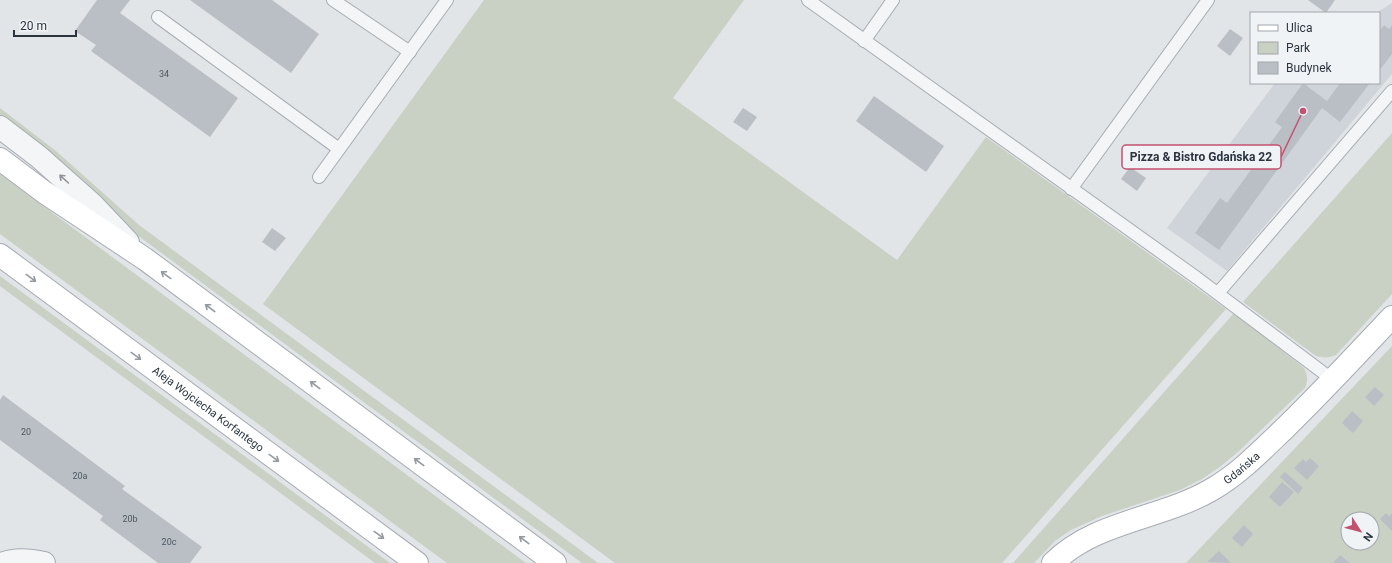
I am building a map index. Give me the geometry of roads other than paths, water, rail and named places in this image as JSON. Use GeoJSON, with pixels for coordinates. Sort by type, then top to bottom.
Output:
{"type":"FeatureCollection","features":[{"type":"Feature","properties":{"kind":"main road"},"geometry":{"type":"LineString","coordinates":[[0,159],[44,192],[144,259],[555,563]]}},
{"type":"Feature","properties":{"kind":"main road","name":"Aleja Wojciecha Korfantego"},"geometry":{"type":"LineString","coordinates":[[0,255],[417,563]]}},
{"type":"Feature","properties":{"kind":"main road","name":"Gdańska"},"geometry":{"type":"LineString","coordinates":[[1053,563],[1071,547],[1081,541],[1104,531],[1175,508],[1194,500],[1223,482],[1254,458],[1392,317]]}},
{"type":"Feature","properties":{"kind":"street"},"geometry":{"type":"LineString","coordinates":[[0,127],[61,176],[93,206],[144,259]]}},
{"type":"Feature","properties":{"kind":"street"},"geometry":{"type":"LineString","coordinates":[[4,563],[10,560],[30,560],[44,563]]}},
{"type":"Feature","properties":{"kind":"lane"},"geometry":{"type":"LineString","coordinates":[[333,0],[410,52]]}},
{"type":"Feature","properties":{"kind":"lane"},"geometry":{"type":"LineString","coordinates":[[319,177],[447,0]]}},
{"type":"Feature","properties":{"kind":"lane"},"geometry":{"type":"LineString","coordinates":[[808,0],[1218,293],[1332,380]]}},
{"type":"Feature","properties":{"kind":"lane"},"geometry":{"type":"LineString","coordinates":[[864,41],[893,0]]}},
{"type":"Feature","properties":{"kind":"lane"},"geometry":{"type":"LineString","coordinates":[[1071,189],[1208,0]]}},
{"type":"Feature","properties":{"kind":"lane"},"geometry":{"type":"LineString","coordinates":[[158,17],[339,149]]}},
{"type":"Feature","properties":{"kind":"lane"},"geometry":{"type":"LineString","coordinates":[[1218,293],[1392,91]]}},
{"type":"Feature","properties":{"kind":"place","name":"Pizza & Bistro Gdańska 22"},"geometry":{"type":"Point","coordinates":[1303,111]}}]}
